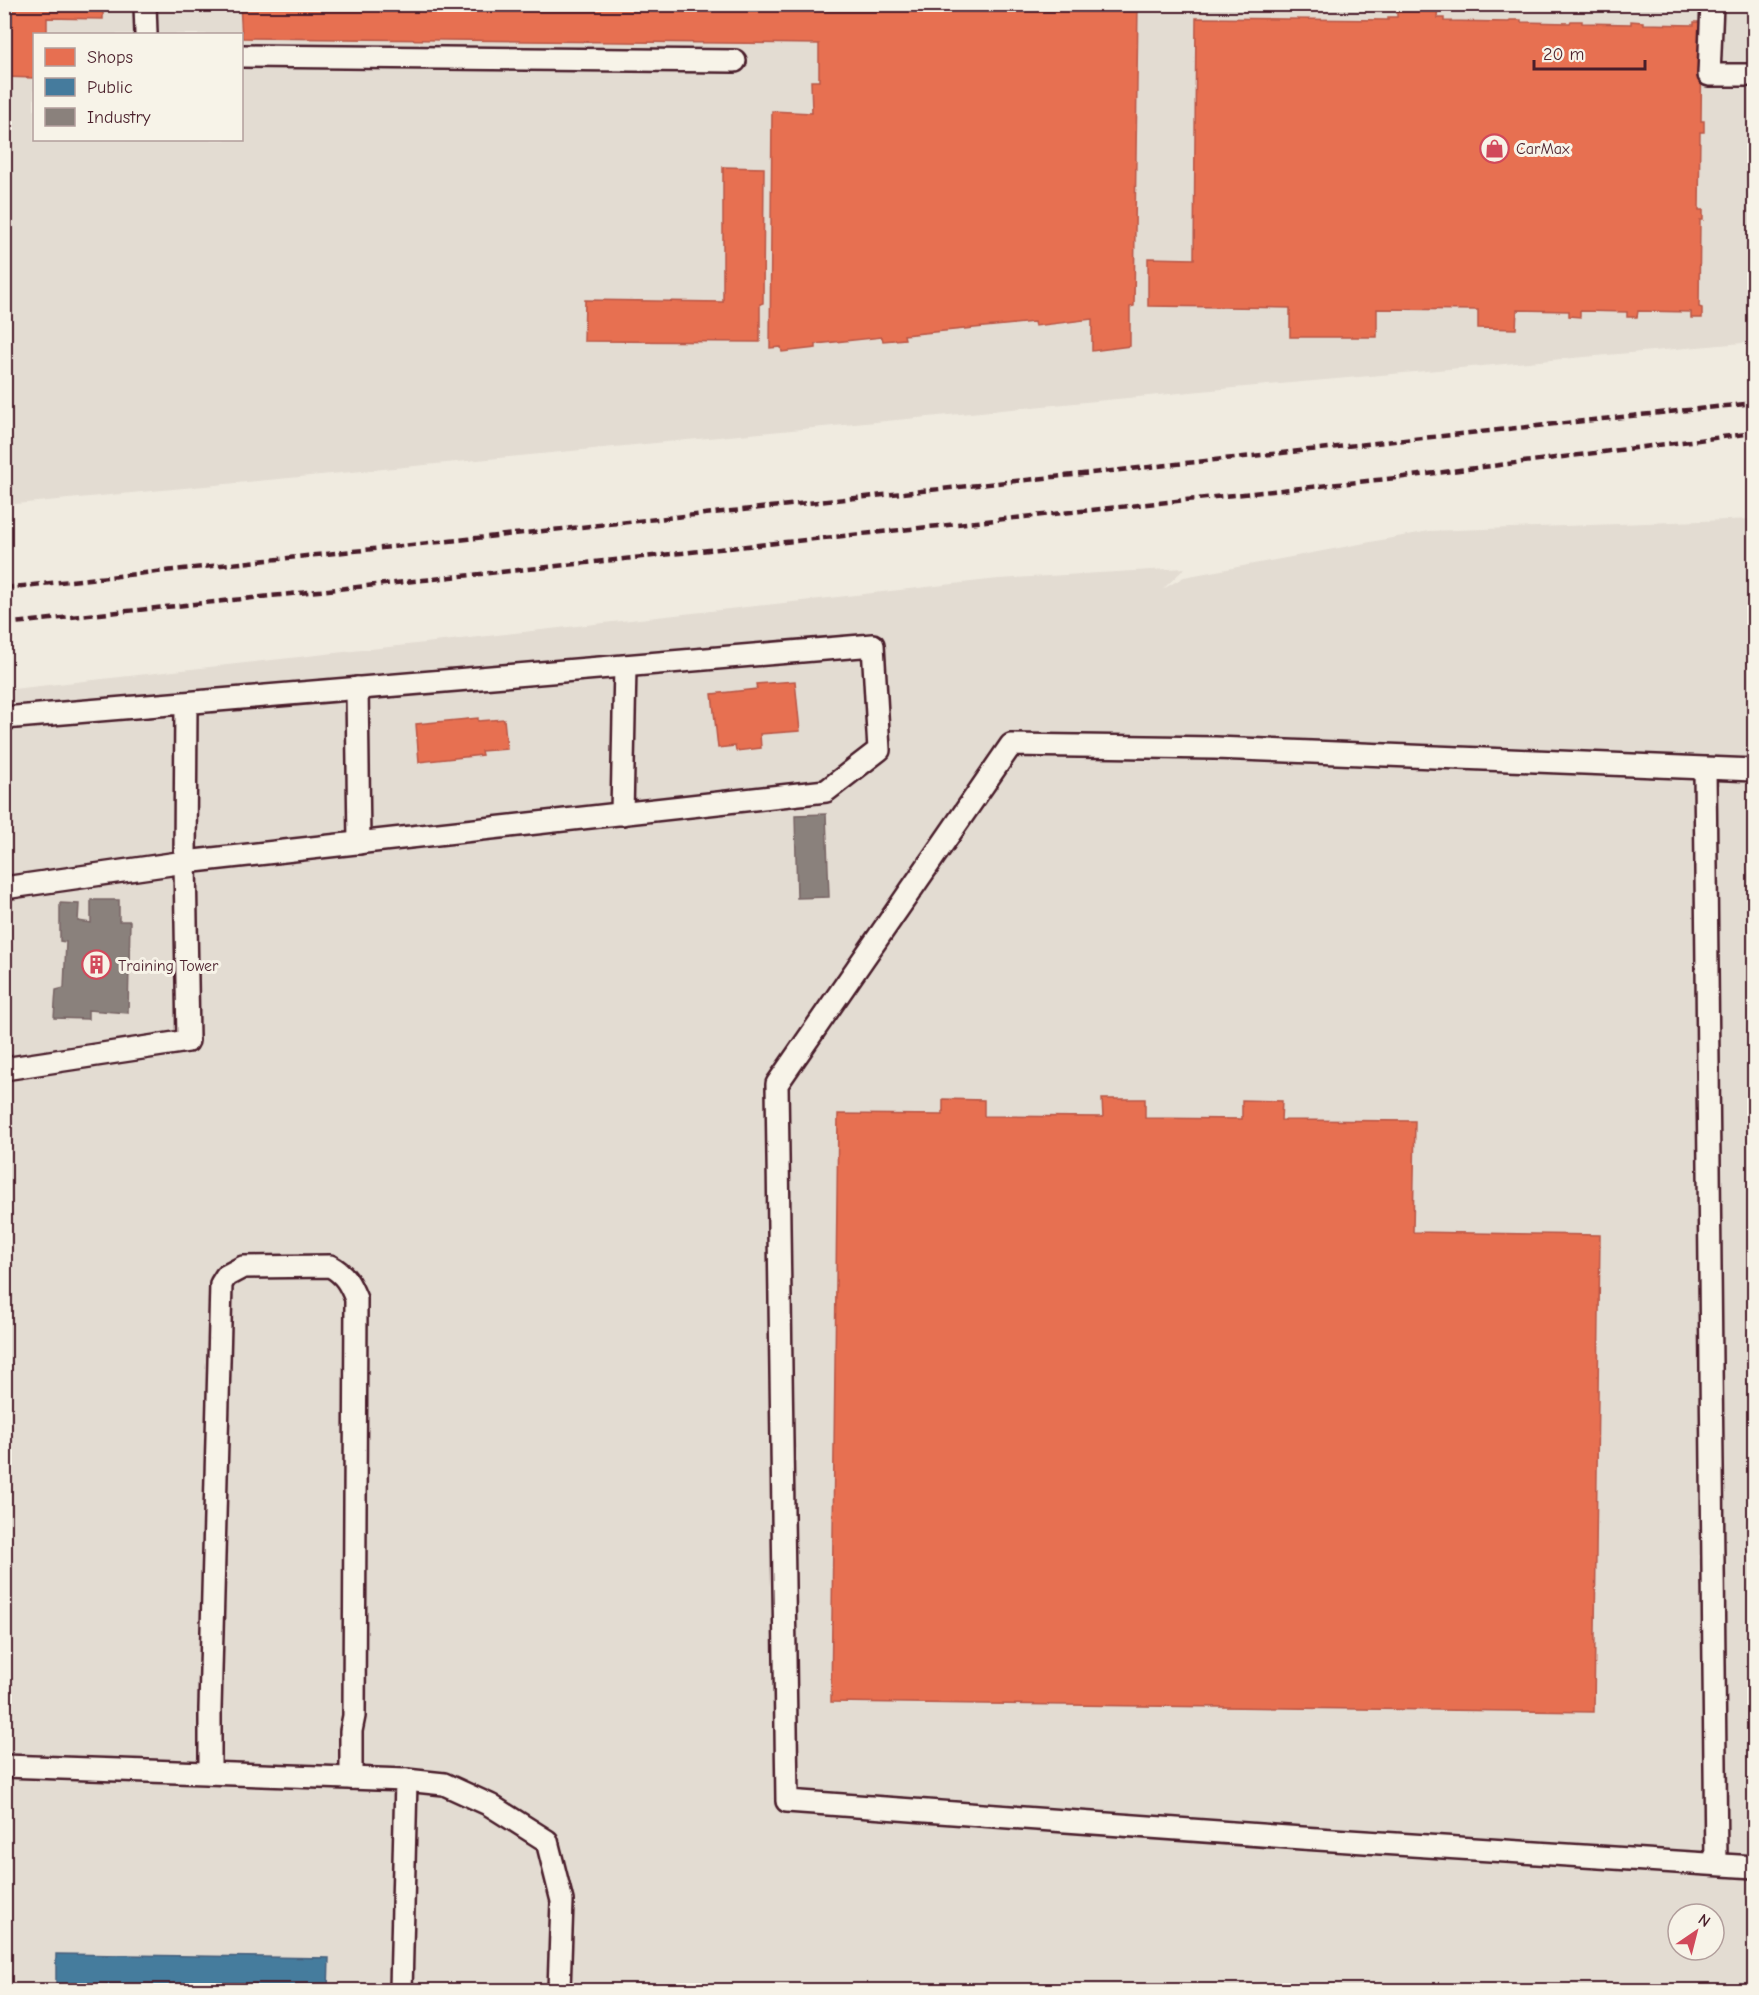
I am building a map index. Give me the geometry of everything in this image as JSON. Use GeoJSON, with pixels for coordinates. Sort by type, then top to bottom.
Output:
{"type":"FeatureCollection","features":[{"type":"Feature","properties":{"kind":"lane"},"geometry":{"type":"LineString","coordinates":[[145,4],[146,33]]}},
{"type":"Feature","properties":{"kind":"lane"},"geometry":{"type":"LineString","coordinates":[[1712,4],[1709,75],[1755,75]]}},
{"type":"Feature","properties":{"kind":"lane"},"geometry":{"type":"LineString","coordinates":[[243,56],[735,61]]}},
{"type":"Feature","properties":{"kind":"lane"},"geometry":{"type":"LineString","coordinates":[[4,718],[873,645],[879,750],[826,791],[185,862],[4,888]]}},
{"type":"Feature","properties":{"kind":"lane"},"geometry":{"type":"LineString","coordinates":[[622,814],[625,666]]}},
{"type":"Feature","properties":{"kind":"lane"},"geometry":{"type":"LineString","coordinates":[[357,688],[359,843]]}},
{"type":"Feature","properties":{"kind":"lane"},"geometry":{"type":"LineString","coordinates":[[4,1069],[188,1041],[185,862],[186,703]]}},
{"type":"Feature","properties":{"kind":"lane"},"geometry":{"type":"LineString","coordinates":[[1755,770],[1215,748],[1011,745],[777,1084],[787,1801],[1755,1867]]}},
{"type":"Feature","properties":{"kind":"lane"},"geometry":{"type":"LineString","coordinates":[[1705,768],[1716,1864]]}},
{"type":"Feature","properties":{"kind":"lane"},"geometry":{"type":"LineString","coordinates":[[210,1773],[221,1284],[226,1276],[243,1267],[330,1266],[350,1282],[356,1299],[354,1716],[351,1731],[351,1778]]}},
{"type":"Feature","properties":{"kind":"lane"},"geometry":{"type":"LineString","coordinates":[[4,1766],[406,1779],[444,1784],[490,1805],[547,1841],[562,1901],[559,1990]]}},
{"type":"Feature","properties":{"kind":"lane"},"geometry":{"type":"LineString","coordinates":[[401,1990],[406,1779]]}},
{"type":"Feature","properties":{"kind":"shaded area"},"geometry":{"type":"Polygon","coordinates":[[[5,5],[1754,5],[1754,342],[1222,389],[5,505],[5,5]]]}},
{"type":"Feature","properties":{"kind":"shaded area"},"geometry":{"type":"Polygon","coordinates":[[[1754,519],[1754,1990],[5,1990],[4,690],[998,579],[1185,568],[1163,589],[1184,577],[1429,531],[1754,519]]]}},
{"type":"Feature","properties":{"kind":"building: Shops"},"geometry":{"type":"Polygon","coordinates":[[[4,4],[103,4],[103,19],[47,18],[47,33],[33,33],[33,78],[4,77],[4,4]]]}},
{"type":"Feature","properties":{"kind":"building: Shops"},"geometry":{"type":"Polygon","coordinates":[[[240,4],[1138,4],[1134,306],[1130,307],[1130,346],[1092,351],[1092,319],[1035,326],[1034,322],[904,335],[905,339],[883,341],[882,337],[816,344],[816,348],[782,352],[781,347],[770,348],[772,111],[812,113],[811,81],[819,81],[819,44],[243,38],[240,4]]]}},
{"type":"Feature","properties":{"kind":"building: Shops"},"geometry":{"type":"Polygon","coordinates":[[[1397,4],[1444,4],[1438,5],[1437,18],[1444,18],[1444,21],[1509,22],[1510,20],[1521,20],[1521,22],[1570,23],[1571,21],[1582,21],[1582,23],[1631,24],[1631,21],[1643,22],[1643,24],[1694,25],[1694,22],[1705,22],[1702,33],[1701,121],[1704,121],[1704,132],[1700,132],[1699,210],[1703,210],[1703,220],[1700,220],[1699,307],[1702,308],[1702,318],[1691,318],[1691,312],[1638,311],[1637,317],[1627,317],[1627,312],[1580,311],[1580,317],[1569,316],[1569,311],[1517,310],[1516,329],[1478,328],[1478,310],[1377,309],[1377,337],[1290,337],[1290,308],[1148,306],[1148,258],[1194,259],[1196,18],[1388,20],[1388,17],[1397,17],[1397,4]]]}},
{"type":"Feature","properties":{"kind":"building: Shops"},"geometry":{"type":"Polygon","coordinates":[[[723,167],[764,168],[763,303],[760,304],[760,342],[584,341],[585,300],[723,302],[723,167]]]}},
{"type":"Feature","properties":{"kind":"building: Shops"},"geometry":{"type":"Polygon","coordinates":[[[795,681],[800,731],[760,734],[761,748],[736,751],[735,746],[718,748],[712,694],[757,689],[756,684],[795,681]]]}},
{"type":"Feature","properties":{"kind":"building: Shops"},"geometry":{"type":"Polygon","coordinates":[[[478,718],[478,721],[504,719],[507,749],[481,751],[482,755],[419,762],[416,724],[478,718]]]}},
{"type":"Feature","properties":{"kind":"building: Shops"},"geometry":{"type":"Polygon","coordinates":[[[943,1099],[984,1100],[984,1116],[1103,1117],[1102,1099],[1145,1099],[1145,1118],[1242,1119],[1242,1100],[1282,1101],[1281,1120],[1415,1121],[1413,1232],[1600,1235],[1594,1712],[831,1702],[838,1114],[943,1115],[943,1099]]]}},
{"type":"Feature","properties":{"kind":"building: Public"},"geometry":{"type":"Polygon","coordinates":[[[56,1954],[329,1958],[328,1990],[56,1990],[56,1954]]]}},
{"type":"Feature","properties":{"kind":"building: Industry"},"geometry":{"type":"Polygon","coordinates":[[[826,814],[829,897],[797,898],[795,815],[826,814]]]}},
{"type":"Feature","properties":{"kind":"building: Industry","name":"Training Tower"},"geometry":{"type":"Polygon","coordinates":[[[91,900],[119,900],[119,921],[130,921],[128,1013],[88,1010],[88,1019],[54,1018],[56,990],[64,988],[66,942],[60,941],[60,903],[79,904],[78,921],[91,923],[91,900]]]}},
{"type":"Feature","properties":{"kind":"railway"},"geometry":{"type":"LineString","coordinates":[[4,588],[1754,403]]}},
{"type":"Feature","properties":{"kind":"railway"},"geometry":{"type":"LineString","coordinates":[[4,624],[1396,478],[1754,433]]}},
{"type":"Feature","properties":{"kind":"place","name":"CarMax"},"geometry":{"type":"Point","coordinates":[1495,148]}},
{"type":"Feature","properties":{"kind":"place","name":"Training Tower"},"geometry":{"type":"Point","coordinates":[97,965]}}]}
